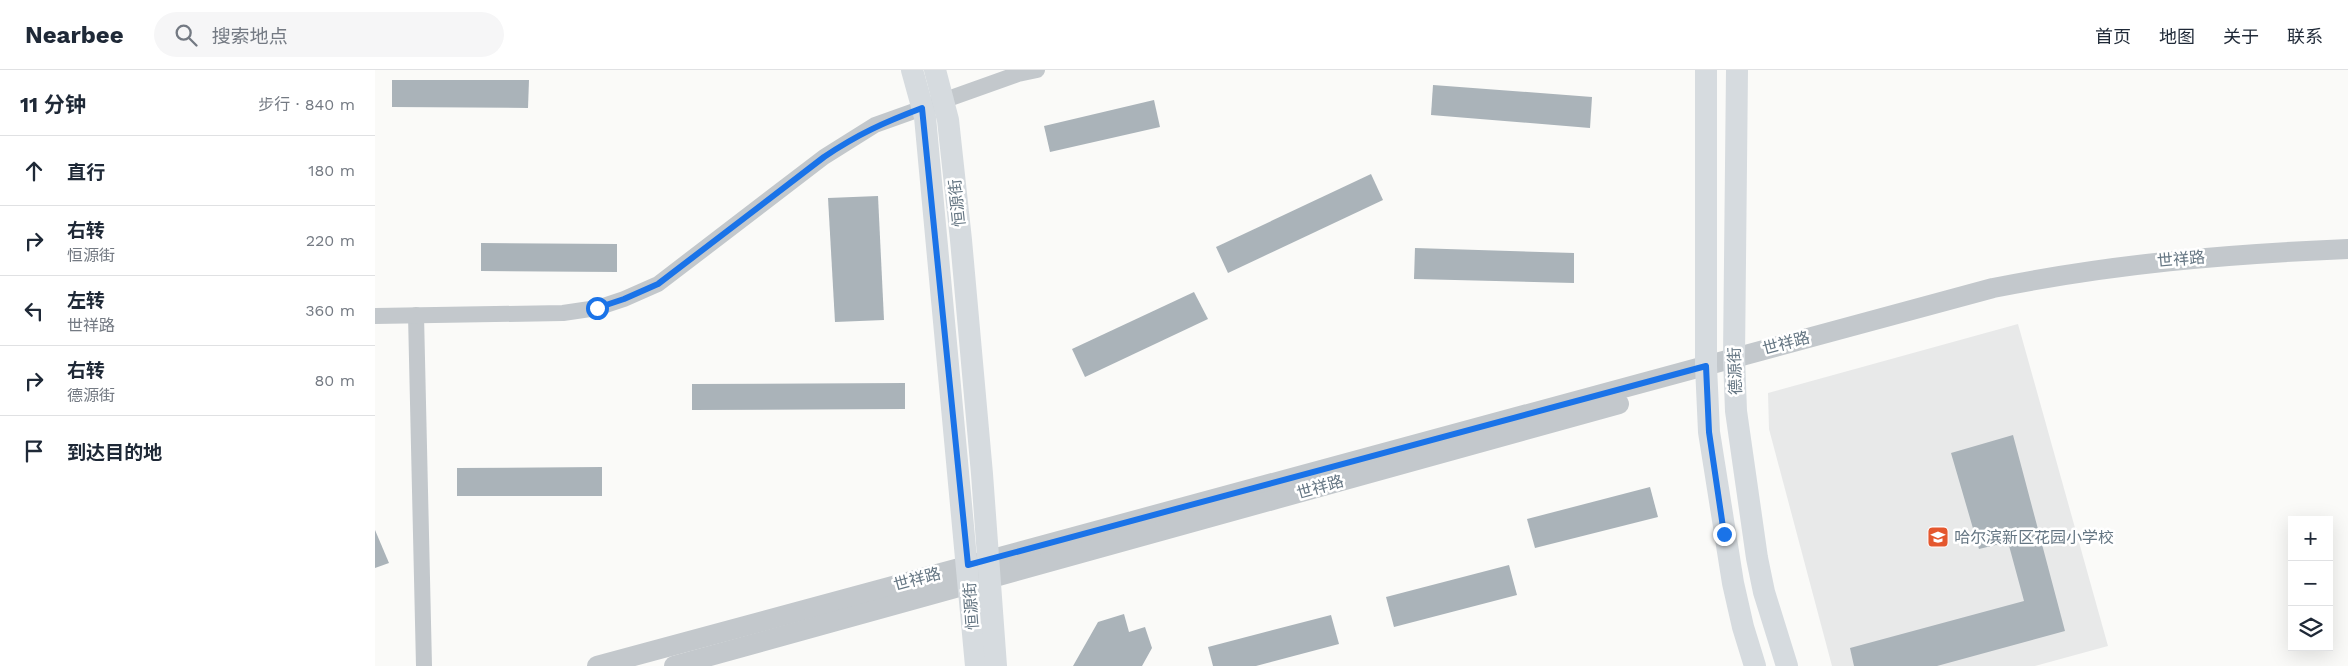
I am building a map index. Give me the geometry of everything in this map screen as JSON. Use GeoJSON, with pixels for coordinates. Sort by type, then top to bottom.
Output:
{"type":"FeatureCollection","features":[{"type":"Feature","properties":{"kind":"main road","name":"恒源街"},"geometry":{"type":"LineString","coordinates":[[912,70],[933,104],[948,120],[961,240],[979,572],[976,666]]}},
{"type":"Feature","properties":{"kind":"main road","name":"恒源街"},"geometry":{"type":"LineString","coordinates":[[933,104],[935,70]]}},
{"type":"Feature","properties":{"kind":"main road","name":"德源街"},"geometry":{"type":"LineString","coordinates":[[1706,70],[1706,373],[1709,432],[1722,525],[1743,627],[1755,666]]}},
{"type":"Feature","properties":{"kind":"main road","name":"德源街"},"geometry":{"type":"LineString","coordinates":[[1737,70],[1734,364],[1741,456],[1764,592],[1787,666]]}},
{"type":"Feature","properties":{"kind":"main road","name":"恒源街"},"geometry":{"type":"LineString","coordinates":[[979,572],[996,666]]}},
{"type":"Feature","properties":{"kind":"street"},"geometry":{"type":"LineString","coordinates":[[375,316],[563,313],[597,308],[624,299],[658,284],[851,138],[875,126],[933,104],[1018,74],[1037,70]]}},
{"type":"Feature","properties":{"kind":"street","name":"世祥路"},"geometry":{"type":"LineString","coordinates":[[597,666],[979,572],[1706,373],[1993,288],[2066,273],[2129,264],[2247,253],[2348,249]]}},
{"type":"Feature","properties":{"kind":"street"},"geometry":{"type":"LineString","coordinates":[[417,316],[424,666]]}},
{"type":"Feature","properties":{"kind":"street","name":"世祥路"},"geometry":{"type":"LineString","coordinates":[[674,666],[979,572]]}},
{"type":"Feature","properties":{"kind":"shaded area","name":"哈尔滨新区花园小学校"},"geometry":{"type":"Polygon","coordinates":[[[2018,324],[2108,646],[2035,666],[1832,666],[1769,429],[1768,393],[2018,324]]]}},
{"type":"Feature","properties":{"kind":"building"},"geometry":{"type":"Polygon","coordinates":[[[392,80],[529,80],[528,108],[392,107],[392,80]]]}},
{"type":"Feature","properties":{"kind":"building"},"geometry":{"type":"Polygon","coordinates":[[[1433,85],[1592,97],[1590,128],[1431,115],[1433,85]]]}},
{"type":"Feature","properties":{"kind":"building"},"geometry":{"type":"Polygon","coordinates":[[[1154,100],[1160,127],[1050,152],[1044,126],[1154,100]]]}},
{"type":"Feature","properties":{"kind":"building"},"geometry":{"type":"Polygon","coordinates":[[[1371,174],[1383,200],[1228,273],[1216,247],[1371,174]]]}},
{"type":"Feature","properties":{"kind":"building"},"geometry":{"type":"Polygon","coordinates":[[[878,196],[884,320],[835,322],[828,198],[878,196]]]}},
{"type":"Feature","properties":{"kind":"building"},"geometry":{"type":"Polygon","coordinates":[[[481,243],[617,244],[617,272],[481,271],[481,243]]]}},
{"type":"Feature","properties":{"kind":"building"},"geometry":{"type":"Polygon","coordinates":[[[1415,248],[1574,253],[1574,283],[1414,279],[1415,248]]]}},
{"type":"Feature","properties":{"kind":"building"},"geometry":{"type":"Polygon","coordinates":[[[1194,292],[1208,319],[1085,377],[1072,349],[1194,292]]]}},
{"type":"Feature","properties":{"kind":"building"},"geometry":{"type":"Polygon","coordinates":[[[905,383],[905,409],[692,410],[692,384],[905,383]]]}},
{"type":"Feature","properties":{"kind":"building"},"geometry":{"type":"Polygon","coordinates":[[[2013,435],[2065,631],[1937,666],[1854,666],[1850,648],[2024,601],[2008,542],[1979,549],[1951,453],[2013,435]]]}},
{"type":"Feature","properties":{"kind":"building"},"geometry":{"type":"Polygon","coordinates":[[[602,467],[602,496],[457,496],[457,468],[602,467]]]}},
{"type":"Feature","properties":{"kind":"building"},"geometry":{"type":"Polygon","coordinates":[[[1650,487],[1658,517],[1535,548],[1527,519],[1650,487]]]}},
{"type":"Feature","properties":{"kind":"building"},"geometry":{"type":"Polygon","coordinates":[[[375,530],[389,563],[375,568],[375,530]]]}},
{"type":"Feature","properties":{"kind":"building"},"geometry":{"type":"Polygon","coordinates":[[[1509,565],[1517,595],[1394,627],[1386,597],[1509,565]]]}},
{"type":"Feature","properties":{"kind":"building"},"geometry":{"type":"Polygon","coordinates":[[[1124,614],[1129,632],[1145,627],[1152,648],[1142,666],[1073,666],[1098,622],[1124,614]]]}},
{"type":"Feature","properties":{"kind":"building"},"geometry":{"type":"Polygon","coordinates":[[[1331,615],[1339,644],[1256,666],[1213,666],[1208,647],[1331,615]]]}},
{"type":"Feature","properties":{"kind":"place","name":"哈尔滨新区花园小学校"},"geometry":{"type":"Point","coordinates":[1938,537]}},
{"type":"Feature","properties":{"kind":"route"},"geometry":{"type":"LineString","coordinates":[[597,308],[624,299],[658,284],[851,138],[875,126],[922,108],[925,118],[968,565],[1706,366],[1706,402],[1709,432],[1724,534]]}}]}
